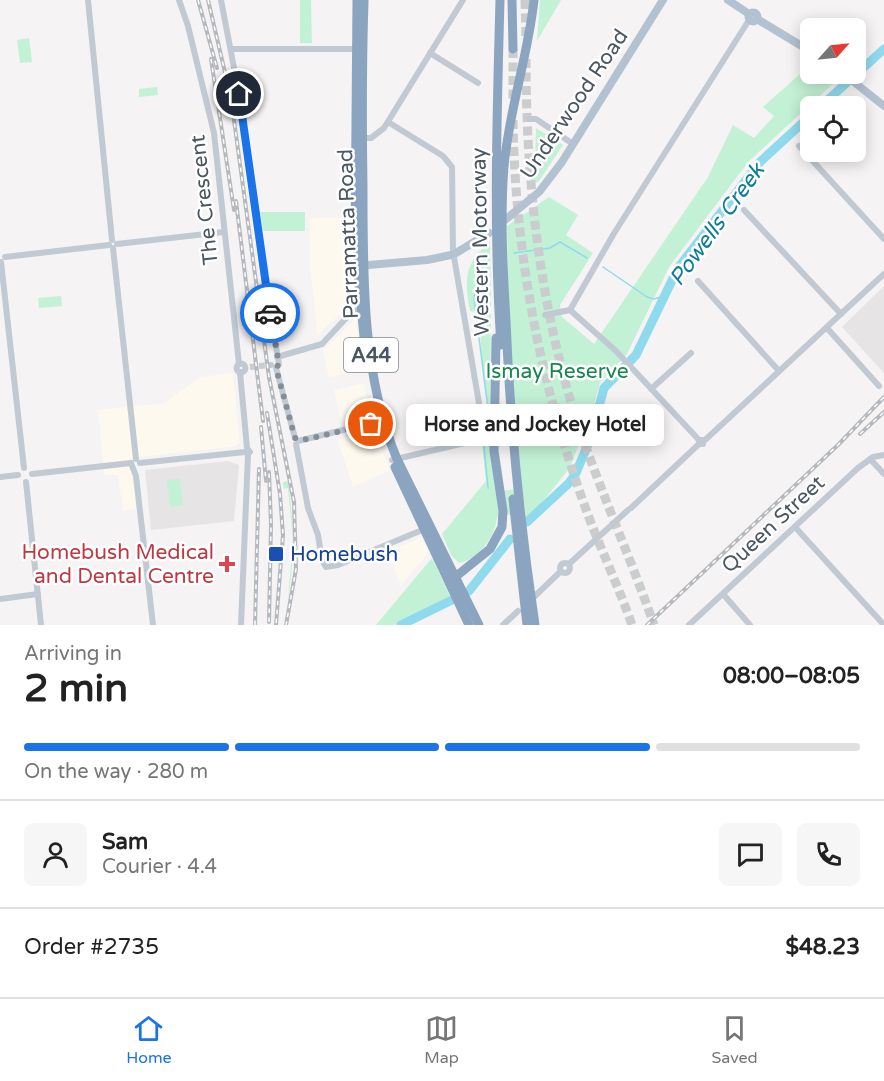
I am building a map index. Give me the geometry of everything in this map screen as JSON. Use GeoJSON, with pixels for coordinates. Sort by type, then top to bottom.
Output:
{"type":"FeatureCollection","features":[{"type":"Feature","properties":{"kind":"highway","name":"Parramatta Road"},"geometry":{"type":"LineString","coordinates":[[357,0],[360,49]]}},
{"type":"Feature","properties":{"kind":"highway","name":"Parramatta Road"},"geometry":{"type":"LineString","coordinates":[[364,0],[360,49],[359,138],[360,309],[365,354],[381,421],[395,459],[479,625]]}},
{"type":"Feature","properties":{"kind":"highway","name":"Western Motorway"},"geometry":{"type":"LineString","coordinates":[[500,0],[495,189],[513,475],[535,625]]}},
{"type":"Feature","properties":{"kind":"highway"},"geometry":{"type":"LineString","coordinates":[[512,0],[513,49]]}},
{"type":"Feature","properties":{"kind":"highway","name":"Western Motorway"},"geometry":{"type":"LineString","coordinates":[[527,625],[497,318],[504,165],[534,0]]}},
{"type":"Feature","properties":{"kind":"highway","name":"Parramatta Road"},"geometry":{"type":"LineString","coordinates":[[360,266],[381,421]]}},
{"type":"Feature","properties":{"kind":"highway"},"geometry":{"type":"LineString","coordinates":[[469,625],[454,581],[455,576],[490,549],[500,533],[503,519],[494,441],[497,318]]}},
{"type":"Feature","properties":{"kind":"highway","name":"Parramatta Road"},"geometry":{"type":"LineString","coordinates":[[428,527],[469,625]]}},
{"type":"Feature","properties":{"kind":"main road","name":"Underwood Road"},"geometry":{"type":"LineString","coordinates":[[506,220],[539,192],[573,144],[663,0]]}},
{"type":"Feature","properties":{"kind":"main road"},"geometry":{"type":"LineString","coordinates":[[728,0],[752,18],[800,45]]}},
{"type":"Feature","properties":{"kind":"main road"},"geometry":{"type":"LineString","coordinates":[[859,84],[884,106]]}},
{"type":"Feature","properties":{"kind":"main road"},"geometry":{"type":"LineString","coordinates":[[360,266],[427,260],[453,254],[489,233]]}},
{"type":"Feature","properties":{"kind":"street"},"geometry":{"type":"LineString","coordinates":[[88,0],[153,625]]}},
{"type":"Feature","properties":{"kind":"street","name":"The Crescent"},"geometry":{"type":"LineString","coordinates":[[179,0],[188,26],[211,118],[224,232],[244,368],[246,451],[241,625]]}},
{"type":"Feature","properties":{"kind":"street"},"geometry":{"type":"LineString","coordinates":[[221,0],[232,50],[274,363],[297,441],[308,508],[318,535],[321,558],[326,567],[338,565],[428,527]]}},
{"type":"Feature","properties":{"kind":"street"},"geometry":{"type":"LineString","coordinates":[[359,138],[371,138],[380,133],[463,0]]}},
{"type":"Feature","properties":{"kind":"street"},"geometry":{"type":"LineString","coordinates":[[545,315],[570,310],[611,238],[752,18]]}},
{"type":"Feature","properties":{"kind":"street"},"geometry":{"type":"LineString","coordinates":[[232,50],[360,49]]}},
{"type":"Feature","properties":{"kind":"street"},"geometry":{"type":"LineString","coordinates":[[430,53],[478,83]]}},
{"type":"Feature","properties":{"kind":"street"},"geometry":{"type":"LineString","coordinates":[[529,119],[536,119],[573,144]]}},
{"type":"Feature","properties":{"kind":"street"},"geometry":{"type":"LineString","coordinates":[[388,122],[443,156],[452,167],[453,254],[480,409],[480,434],[473,441],[395,459]]}},
{"type":"Feature","properties":{"kind":"street"},"geometry":{"type":"LineString","coordinates":[[799,146],[884,239]]}},
{"type":"Feature","properties":{"kind":"street"},"geometry":{"type":"LineString","coordinates":[[744,210],[841,314]]}},
{"type":"Feature","properties":{"kind":"street"},"geometry":{"type":"LineString","coordinates":[[0,477],[18,475],[24,468],[1,257],[224,232]]}},
{"type":"Feature","properties":{"kind":"street"},"geometry":{"type":"LineString","coordinates":[[534,597],[561,571],[561,564],[569,564],[884,274]]}},
{"type":"Feature","properties":{"kind":"street"},"geometry":{"type":"LineString","coordinates":[[698,281],[779,371]]}},
{"type":"Feature","properties":{"kind":"street"},"geometry":{"type":"LineString","coordinates":[[274,363],[322,344],[349,315],[360,309]]}},
{"type":"Feature","properties":{"kind":"street"},"geometry":{"type":"LineString","coordinates":[[570,310],[625,360],[700,442]]}},
{"type":"Feature","properties":{"kind":"street"},"geometry":{"type":"LineString","coordinates":[[826,328],[879,386]]}},
{"type":"Feature","properties":{"kind":"street"},"geometry":{"type":"LineString","coordinates":[[651,389],[691,353]]}},
{"type":"Feature","properties":{"kind":"street"},"geometry":{"type":"LineString","coordinates":[[297,441],[381,421]]}},
{"type":"Feature","properties":{"kind":"street"},"geometry":{"type":"LineString","coordinates":[[24,468],[32,474],[246,451]]}},
{"type":"Feature","properties":{"kind":"street","name":"Queen Street"},"geometry":{"type":"LineString","coordinates":[[689,625],[870,459],[884,455]]}},
{"type":"Feature","properties":{"kind":"street"},"geometry":{"type":"LineString","coordinates":[[870,459],[884,474]]}},
{"type":"Feature","properties":{"kind":"street"},"geometry":{"type":"LineString","coordinates":[[26,482],[30,480],[32,474]]}},
{"type":"Feature","properties":{"kind":"street"},"geometry":{"type":"LineString","coordinates":[[18,475],[21,481],[26,482]]}},
{"type":"Feature","properties":{"kind":"street"},"geometry":{"type":"LineString","coordinates":[[26,482],[41,625]]}},
{"type":"Feature","properties":{"kind":"street"},"geometry":{"type":"LineString","coordinates":[[795,527],[884,625]]}},
{"type":"Feature","properties":{"kind":"street"},"geometry":{"type":"LineString","coordinates":[[0,598],[38,594]]}},
{"type":"Feature","properties":{"kind":"street"},"geometry":{"type":"LineString","coordinates":[[723,594],[750,625]]}},
{"type":"Feature","properties":{"kind":"street"},"geometry":{"type":"LineString","coordinates":[[503,625],[518,611]]}},
{"type":"Feature","properties":{"kind":"shaded area"},"geometry":{"type":"Polygon","coordinates":[[[350,217],[354,302],[317,335],[310,264],[310,218],[350,217]]]}},
{"type":"Feature","properties":{"kind":"shaded area"},"geometry":{"type":"Polygon","coordinates":[[[884,286],[884,373],[842,327],[884,286]]]}},
{"type":"Feature","properties":{"kind":"shaded area"},"geometry":{"type":"Polygon","coordinates":[[[356,318],[361,370],[329,378],[323,351],[356,318]]]}},
{"type":"Feature","properties":{"kind":"shaded area"},"geometry":{"type":"Polygon","coordinates":[[[233,373],[240,442],[237,446],[129,458],[137,509],[123,511],[118,475],[104,475],[98,410],[164,403],[200,377],[233,373]]]}},
{"type":"Feature","properties":{"kind":"shaded area"},"geometry":{"type":"Polygon","coordinates":[[[364,383],[370,415],[341,422],[334,390],[364,383]]]}},
{"type":"Feature","properties":{"kind":"shaded area"},"geometry":{"type":"Polygon","coordinates":[[[374,431],[390,470],[353,487],[337,439],[374,431]]]}},
{"type":"Feature","properties":{"kind":"shaded area"},"geometry":{"type":"Polygon","coordinates":[[[228,461],[239,465],[234,521],[151,530],[145,470],[228,461]]]}},
{"type":"Feature","properties":{"kind":"shaded area"},"geometry":{"type":"Polygon","coordinates":[[[422,537],[429,552],[401,586],[387,552],[422,537]]]}},
{"type":"Feature","properties":{"kind":"green space"},"geometry":{"type":"Polygon","coordinates":[[[300,0],[311,0],[312,43],[300,43],[300,0]]]}},
{"type":"Feature","properties":{"kind":"green space"},"geometry":{"type":"Polygon","coordinates":[[[540,0],[561,0],[537,41],[540,0]]]}},
{"type":"Feature","properties":{"kind":"green space"},"geometry":{"type":"Polygon","coordinates":[[[29,38],[32,62],[20,63],[17,40],[29,38]]]}},
{"type":"Feature","properties":{"kind":"green space","name":"Ismay Reserve"},"geometry":{"type":"Polygon","coordinates":[[[800,74],[800,84],[833,84],[820,96],[800,96],[800,114],[749,161],[669,267],[627,354],[600,383],[592,412],[569,469],[525,523],[523,512],[497,517],[496,525],[485,546],[474,557],[459,563],[451,555],[442,534],[486,481],[482,443],[488,434],[489,416],[483,378],[479,313],[491,314],[490,441],[496,492],[521,488],[509,332],[507,226],[549,197],[578,215],[566,235],[593,253],[560,305],[562,317],[594,344],[708,177],[733,125],[754,138],[774,116],[763,107],[800,74]]]}},
{"type":"Feature","properties":{"kind":"green space"},"geometry":{"type":"Polygon","coordinates":[[[157,87],[158,95],[139,97],[139,89],[157,87]]]}},
{"type":"Feature","properties":{"kind":"green space"},"geometry":{"type":"Polygon","coordinates":[[[536,128],[563,145],[539,181],[531,186],[530,170],[535,169],[536,128]]]}},
{"type":"Feature","properties":{"kind":"green space"},"geometry":{"type":"Polygon","coordinates":[[[260,212],[305,212],[305,231],[263,231],[260,212]]]}},
{"type":"Feature","properties":{"kind":"green space"},"geometry":{"type":"Polygon","coordinates":[[[490,242],[491,308],[487,308],[488,313],[470,311],[467,290],[468,273],[475,258],[490,242]]]}},
{"type":"Feature","properties":{"kind":"green space"},"geometry":{"type":"Polygon","coordinates":[[[61,296],[62,306],[39,308],[38,298],[61,296]]]}},
{"type":"Feature","properties":{"kind":"green space"},"geometry":{"type":"Polygon","coordinates":[[[180,479],[183,505],[170,507],[167,480],[180,479]]]}},
{"type":"Feature","properties":{"kind":"green space"},"geometry":{"type":"Polygon","coordinates":[[[289,481],[294,548],[287,613],[293,540],[288,488],[284,489],[283,482],[289,481]]]}},
{"type":"Feature","properties":{"kind":"green space"},"geometry":{"type":"Polygon","coordinates":[[[432,558],[450,596],[394,625],[376,625],[432,558]]]}},
{"type":"Feature","properties":{"kind":"waterway","name":"Powells Creek"},"geometry":{"type":"LineString","coordinates":[[832,96],[884,49]]}},
{"type":"Feature","properties":{"kind":"waterway","name":"Powells Creek"},"geometry":{"type":"LineString","coordinates":[[527,522],[569,483],[576,473],[591,437],[604,388],[636,355],[678,268],[760,162],[800,125]]}},
{"type":"Feature","properties":{"kind":"waterway"},"geometry":{"type":"LineString","coordinates":[[514,253],[550,248],[560,242],[587,258]]}},
{"type":"Feature","properties":{"kind":"waterway"},"geometry":{"type":"LineString","coordinates":[[484,263],[478,270],[474,299],[489,416],[484,447],[488,488]]}},
{"type":"Feature","properties":{"kind":"waterway"},"geometry":{"type":"LineString","coordinates":[[603,267],[647,297],[654,299],[664,296]]}},
{"type":"Feature","properties":{"kind":"waterway"},"geometry":{"type":"LineString","coordinates":[[477,295],[486,294]]}},
{"type":"Feature","properties":{"kind":"waterway","name":"Powells Creek"},"geometry":{"type":"LineString","coordinates":[[469,591],[510,539]]}},
{"type":"Feature","properties":{"kind":"waterway","name":"Powells Creek"},"geometry":{"type":"LineString","coordinates":[[401,625],[452,600]]}},
{"type":"Feature","properties":{"kind":"tunnel"},"geometry":{"type":"LineString","coordinates":[[525,0],[526,37]]}},
{"type":"Feature","properties":{"kind":"tunnel"},"geometry":{"type":"LineString","coordinates":[[513,49],[513,101]]}},
{"type":"Feature","properties":{"kind":"tunnel"},"geometry":{"type":"LineString","coordinates":[[526,59],[528,146],[536,232],[550,318],[571,402],[654,625]]}},
{"type":"Feature","properties":{"kind":"tunnel"},"geometry":{"type":"LineString","coordinates":[[513,120],[519,222],[525,271],[544,370],[571,467],[632,625]]}},
{"type":"Feature","properties":{"kind":"tunnel"},"geometry":{"type":"LineString","coordinates":[[250,367],[270,365]]}},
{"type":"Feature","properties":{"kind":"railway"},"geometry":{"type":"LineString","coordinates":[[198,0],[217,68]]}},
{"type":"Feature","properties":{"kind":"railway"},"geometry":{"type":"LineString","coordinates":[[208,0],[231,98],[269,377],[294,502],[296,569],[286,625]]}},
{"type":"Feature","properties":{"kind":"railway"},"geometry":{"type":"LineString","coordinates":[[211,59],[234,210]]}},
{"type":"Feature","properties":{"kind":"railway"},"geometry":{"type":"LineString","coordinates":[[236,201],[263,421]]}},
{"type":"Feature","properties":{"kind":"railway"},"geometry":{"type":"LineString","coordinates":[[647,625],[839,444],[884,397]]}},
{"type":"Feature","properties":{"kind":"railway"},"geometry":{"type":"LineString","coordinates":[[860,434],[884,412]]}},
{"type":"Feature","properties":{"kind":"railway"},"geometry":{"type":"LineString","coordinates":[[267,413],[280,494],[283,535],[276,625]]}},
{"type":"Feature","properties":{"kind":"railway"},"geometry":{"type":"LineString","coordinates":[[261,427],[266,481]]}},
{"type":"Feature","properties":{"kind":"railway"},"geometry":{"type":"LineString","coordinates":[[255,625],[259,469]]}},
{"type":"Feature","properties":{"kind":"railway"},"geometry":{"type":"LineString","coordinates":[[269,472],[271,524],[269,622]]}},
{"type":"Feature","properties":{"kind":"way so far"},"geometry":{"type":"LineString","coordinates":[[270,313],[276,360],[279,364],[276,368],[295,438],[298,441],[371,424]]}},
{"type":"Feature","properties":{"kind":"place","name":"Horse and Jockey Hotel"},"geometry":{"type":"Point","coordinates":[371,424]}},
{"type":"Feature","properties":{"kind":"place","name":"Homebush"},"geometry":{"type":"Point","coordinates":[276,554]}},
{"type":"Feature","properties":{"kind":"place","name":"Homebush Medical and Dental Centre"},"geometry":{"type":"Point","coordinates":[227,564]}},
{"type":"Feature","properties":{"kind":"route"},"geometry":{"type":"LineString","coordinates":[[239,94],[270,313]]}}]}
